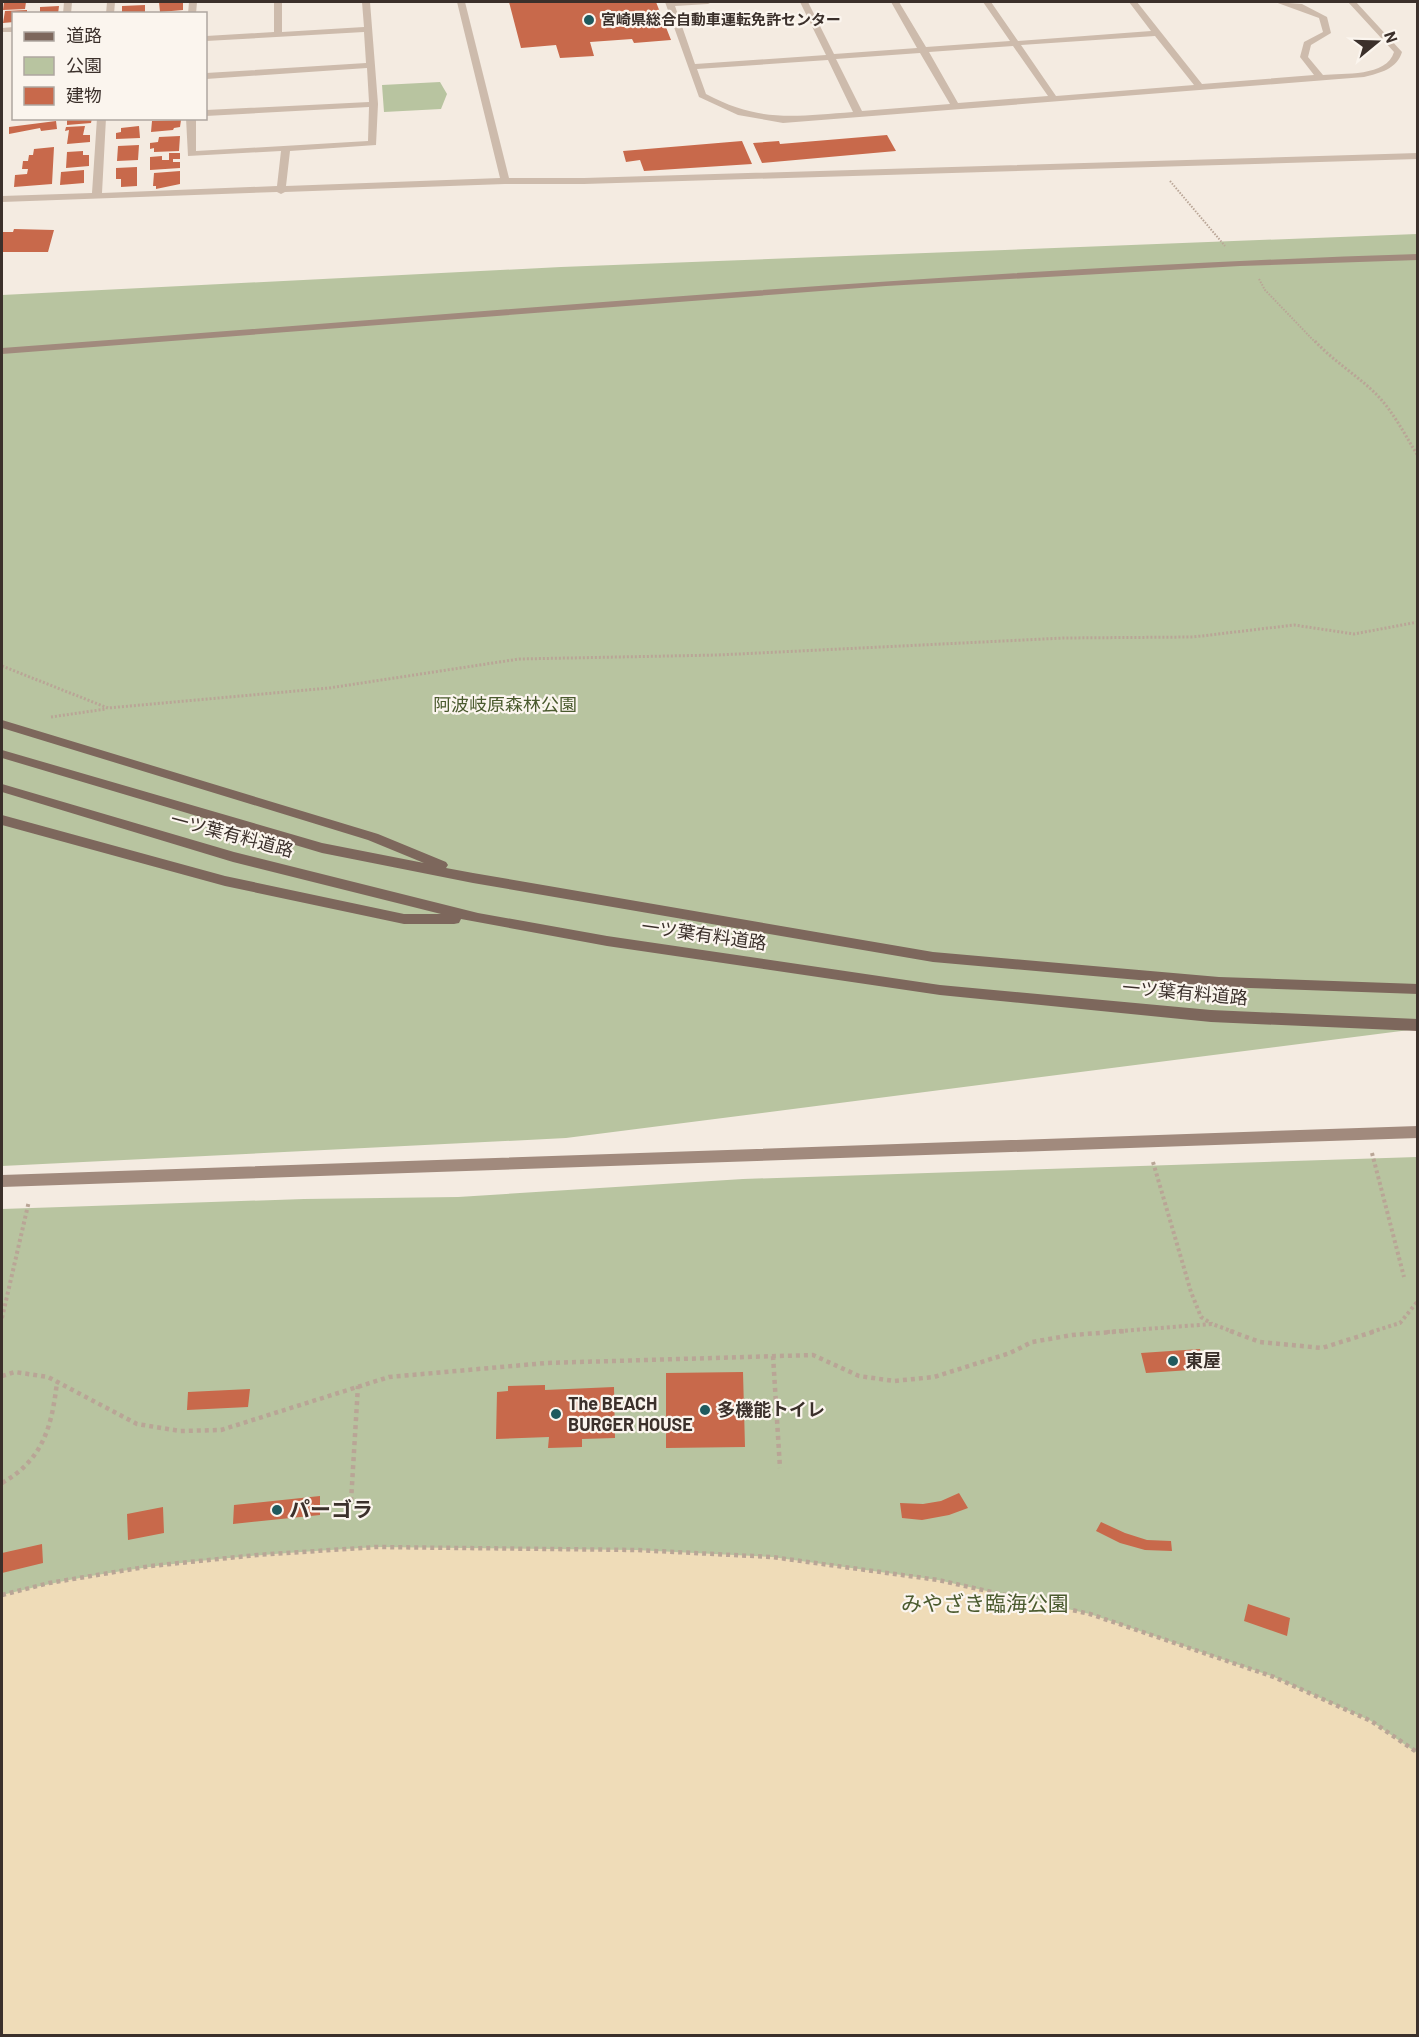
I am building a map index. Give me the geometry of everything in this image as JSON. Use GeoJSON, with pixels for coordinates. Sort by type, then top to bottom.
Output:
{"type":"FeatureCollection","features":[{"type":"Feature","properties":{"kind":"main road"},"geometry":{"type":"LineString","coordinates":[[2,724],[373,837],[473,878]]}},
{"type":"Feature","properties":{"kind":"main road","name":"一ツ葉有料道路"},"geometry":{"type":"LineString","coordinates":[[2,754],[322,848],[473,878],[933,957],[1219,982],[1418,989]]}},
{"type":"Feature","properties":{"kind":"main road","name":"一ツ葉有料道路"},"geometry":{"type":"LineString","coordinates":[[2,788],[232,857],[478,918],[608,941],[940,990],[1210,1016],[1418,1026]]}},
{"type":"Feature","properties":{"kind":"main road"},"geometry":{"type":"LineString","coordinates":[[2,820],[225,881],[404,919],[478,918]]}},
{"type":"Feature","properties":{"kind":"street"},"geometry":{"type":"LineString","coordinates":[[278,2],[278,34]]}},
{"type":"Feature","properties":{"kind":"street"},"geometry":{"type":"LineString","coordinates":[[191,120],[191,154],[373,143],[374,104],[366,2]]}},
{"type":"Feature","properties":{"kind":"street"},"geometry":{"type":"LineString","coordinates":[[461,2],[505,181]]}},
{"type":"Feature","properties":{"kind":"street"},"geometry":{"type":"LineString","coordinates":[[708,2],[669,3],[702,95],[721,107],[749,117],[783,120],[1321,78],[1381,70],[1396,59],[1398,52],[1352,2]]}},
{"type":"Feature","properties":{"kind":"street"},"geometry":{"type":"LineString","coordinates":[[804,2],[859,114]]}},
{"type":"Feature","properties":{"kind":"street"},"geometry":{"type":"LineString","coordinates":[[895,2],[956,107]]}},
{"type":"Feature","properties":{"kind":"street"},"geometry":{"type":"LineString","coordinates":[[987,2],[1054,99]]}},
{"type":"Feature","properties":{"kind":"street"},"geometry":{"type":"LineString","coordinates":[[1133,2],[1200,87]]}},
{"type":"Feature","properties":{"kind":"street"},"geometry":{"type":"LineString","coordinates":[[1279,2],[1299,6],[1323,17],[1327,33],[1307,44],[1304,57],[1321,78]]}},
{"type":"Feature","properties":{"kind":"street"},"geometry":{"type":"LineString","coordinates":[[207,39],[368,29]]}},
{"type":"Feature","properties":{"kind":"street"},"geometry":{"type":"LineString","coordinates":[[692,67],[1157,33]]}},
{"type":"Feature","properties":{"kind":"street"},"geometry":{"type":"LineString","coordinates":[[207,75],[370,64]]}},
{"type":"Feature","properties":{"kind":"street"},"geometry":{"type":"LineString","coordinates":[[207,113],[374,104]]}},
{"type":"Feature","properties":{"kind":"street"},"geometry":{"type":"LineString","coordinates":[[97,196],[102,120]]}},
{"type":"Feature","properties":{"kind":"street"},"geometry":{"type":"LineString","coordinates":[[281,191],[286,149]]}},
{"type":"Feature","properties":{"kind":"street"},"geometry":{"type":"LineString","coordinates":[[2,199],[281,191],[505,181],[584,182],[1418,156]]}},
{"type":"Feature","properties":{"kind":"street"},"geometry":{"type":"LineString","coordinates":[[2,351],[1034,272],[1234,264],[1296,259],[1418,257]]}},
{"type":"Feature","properties":{"kind":"street"},"geometry":{"type":"LineString","coordinates":[[1234,264],[1292,268],[1418,265]]}},
{"type":"Feature","properties":{"kind":"street"},"geometry":{"type":"LineString","coordinates":[[2,1181],[499,1166],[1418,1132]]}},
{"type":"Feature","properties":{"kind":"path"},"geometry":{"type":"LineString","coordinates":[[1156,164],[1224,244],[1234,264],[1256,275],[1265,290],[1330,357],[1376,394],[1400,426],[1418,456]]}},
{"type":"Feature","properties":{"kind":"path"},"geometry":{"type":"LineString","coordinates":[[40,719],[108,708],[329,688],[519,659],[718,655],[1065,638],[1193,637],[1294,625],[1354,634],[1418,622]]}},
{"type":"Feature","properties":{"kind":"path"},"geometry":{"type":"LineString","coordinates":[[2,666],[108,708]]}},
{"type":"Feature","properties":{"kind":"path"},"geometry":{"type":"LineString","coordinates":[[1147,1141],[1191,1292],[1201,1317],[1212,1324],[1260,1342],[1322,1348],[1400,1323],[1418,1301]]}},
{"type":"Feature","properties":{"kind":"path"},"geometry":{"type":"LineString","coordinates":[[1372,1153],[1404,1277]]}},
{"type":"Feature","properties":{"kind":"path"},"geometry":{"type":"LineString","coordinates":[[2,1318],[27,1202]]}},
{"type":"Feature","properties":{"kind":"path"},"geometry":{"type":"LineString","coordinates":[[2,1376],[15,1372],[48,1377],[137,1424],[180,1431],[221,1430],[389,1377],[546,1363],[813,1355],[860,1376],[894,1381],[934,1377],[1010,1353],[1032,1342],[1072,1335],[1212,1324]]}},
{"type":"Feature","properties":{"kind":"path"},"geometry":{"type":"LineString","coordinates":[[773,1356],[780,1468]]}},
{"type":"Feature","properties":{"kind":"path"},"geometry":{"type":"LineString","coordinates":[[2,1483],[15,1477],[33,1460],[45,1441],[56,1401],[57,1382]]}},
{"type":"Feature","properties":{"kind":"path"},"geometry":{"type":"LineString","coordinates":[[351,1501],[358,1386]]}},
{"type":"Feature","properties":{"kind":"path"},"geometry":{"type":"LineString","coordinates":[[2,1594],[49,1583],[151,1566],[257,1555],[376,1548],[636,1550],[772,1557],[938,1580],[1090,1614],[1274,1677],[1371,1721],[1418,1753]]}},
{"type":"Feature","properties":{"kind":"green space"},"geometry":{"type":"Polygon","coordinates":[[[440,82],[447,94],[441,109],[384,112],[382,85],[440,82]]]}},
{"type":"Feature","properties":{"kind":"green space","name":"阿波岐原森林公園"},"geometry":{"type":"Polygon","coordinates":[[[1417,234],[1417,1029],[566,1138],[2,1166],[2,295],[561,267],[1417,234]]]}},
{"type":"Feature","properties":{"kind":"green space","name":"みやざき臨海公園"},"geometry":{"type":"Polygon","coordinates":[[[1417,1157],[1417,2035],[2,2035],[2,1209],[304,1199],[458,1197],[743,1179],[1417,1157]]]}},
{"type":"Feature","properties":{"kind":"sand"},"geometry":{"type":"Polygon","coordinates":[[[376,1547],[636,1550],[772,1557],[938,1580],[1090,1614],[1274,1677],[1371,1721],[1417,1753],[1417,2035],[2,2035],[2,1595],[48,1584],[141,1568],[376,1547]]]}},
{"type":"Feature","properties":{"kind":"building"},"geometry":{"type":"Polygon","coordinates":[[[4,2],[26,2],[25,9],[3,10],[4,2]]]}},
{"type":"Feature","properties":{"kind":"building"},"geometry":{"type":"Polygon","coordinates":[[[159,2],[183,2],[183,10],[160,12],[159,2]]]}},
{"type":"Feature","properties":{"kind":"building","name":"宮崎県総合自動車運転免許センター"},"geometry":{"type":"Polygon","coordinates":[[[509,2],[656,2],[671,40],[634,43],[632,39],[590,42],[594,56],[560,58],[556,45],[521,48],[509,2]]]}},
{"type":"Feature","properties":{"kind":"building"},"geometry":{"type":"Polygon","coordinates":[[[145,5],[145,12],[122,12],[122,6],[145,5]]]}},
{"type":"Feature","properties":{"kind":"building"},"geometry":{"type":"Polygon","coordinates":[[[59,6],[58,12],[40,12],[40,7],[59,6]]]}},
{"type":"Feature","properties":{"kind":"building"},"geometry":{"type":"Polygon","coordinates":[[[27,10],[27,12],[12,12],[12,22],[3,23],[5,11],[27,10]]]}},
{"type":"Feature","properties":{"kind":"building"},"geometry":{"type":"Polygon","coordinates":[[[67,120],[92,120],[91,123],[67,125],[67,120]]]}},
{"type":"Feature","properties":{"kind":"building"},"geometry":{"type":"Polygon","coordinates":[[[181,120],[180,127],[173,130],[151,132],[152,121],[181,120]]]}},
{"type":"Feature","properties":{"kind":"building"},"geometry":{"type":"Polygon","coordinates":[[[56,121],[57,129],[41,131],[40,128],[9,134],[9,127],[56,121]]]}},
{"type":"Feature","properties":{"kind":"building"},"geometry":{"type":"Polygon","coordinates":[[[85,126],[83,135],[90,135],[90,142],[67,144],[69,130],[65,131],[66,127],[85,126]]]}},
{"type":"Feature","properties":{"kind":"building"},"geometry":{"type":"Polygon","coordinates":[[[139,126],[140,138],[116,139],[116,133],[121,132],[121,128],[139,126]]]}},
{"type":"Feature","properties":{"kind":"building"},"geometry":{"type":"Polygon","coordinates":[[[887,135],[896,151],[762,163],[753,143],[779,141],[780,144],[887,135]]]}},
{"type":"Feature","properties":{"kind":"building"},"geometry":{"type":"Polygon","coordinates":[[[180,136],[179,151],[154,152],[154,148],[150,149],[150,143],[158,142],[159,137],[180,136]]]}},
{"type":"Feature","properties":{"kind":"building"},"geometry":{"type":"Polygon","coordinates":[[[742,141],[752,164],[644,171],[640,160],[626,162],[623,151],[742,141]]]}},
{"type":"Feature","properties":{"kind":"building"},"geometry":{"type":"Polygon","coordinates":[[[139,145],[138,160],[117,161],[118,146],[139,145]]]}},
{"type":"Feature","properties":{"kind":"building"},"geometry":{"type":"Polygon","coordinates":[[[54,147],[52,184],[14,187],[15,175],[27,174],[28,169],[22,169],[23,161],[28,161],[34,149],[54,147]]]}},
{"type":"Feature","properties":{"kind":"building"},"geometry":{"type":"Polygon","coordinates":[[[83,151],[83,155],[89,155],[89,166],[66,168],[67,152],[83,151]]]}},
{"type":"Feature","properties":{"kind":"building"},"geometry":{"type":"Polygon","coordinates":[[[169,153],[180,153],[180,159],[173,159],[173,162],[180,162],[180,168],[150,170],[150,157],[162,156],[162,160],[169,160],[169,153]]]}},
{"type":"Feature","properties":{"kind":"building"},"geometry":{"type":"Polygon","coordinates":[[[137,167],[137,186],[121,187],[121,179],[116,179],[116,168],[137,167]]]}},
{"type":"Feature","properties":{"kind":"building"},"geometry":{"type":"Polygon","coordinates":[[[84,170],[84,183],[60,185],[61,172],[84,170]]]}},
{"type":"Feature","properties":{"kind":"building"},"geometry":{"type":"Polygon","coordinates":[[[180,171],[180,184],[156,189],[156,186],[153,186],[154,173],[180,171]]]}},
{"type":"Feature","properties":{"kind":"building"},"geometry":{"type":"Polygon","coordinates":[[[14,229],[54,230],[48,252],[2,252],[2,232],[13,232],[14,229]]]}},
{"type":"Feature","properties":{"kind":"building","name":"東屋"},"geometry":{"type":"Polygon","coordinates":[[[1200,1349],[1205,1369],[1146,1373],[1141,1353],[1200,1349]]]}},
{"type":"Feature","properties":{"kind":"building","name":"多機能トイレ"},"geometry":{"type":"Polygon","coordinates":[[[743,1372],[745,1447],[666,1448],[666,1373],[743,1372]]]}},
{"type":"Feature","properties":{"kind":"building","name":"The BEACH BURGER HOUSE"},"geometry":{"type":"Polygon","coordinates":[[[545,1385],[545,1390],[614,1387],[615,1438],[582,1439],[582,1447],[548,1448],[549,1437],[496,1439],[497,1392],[508,1391],[508,1386],[545,1385]]]}},
{"type":"Feature","properties":{"kind":"building"},"geometry":{"type":"Polygon","coordinates":[[[250,1389],[248,1407],[187,1410],[188,1392],[250,1389]]]}},
{"type":"Feature","properties":{"kind":"building"},"geometry":{"type":"Polygon","coordinates":[[[959,1493],[968,1508],[949,1515],[922,1520],[902,1518],[900,1503],[923,1504],[941,1501],[959,1493]]]}},
{"type":"Feature","properties":{"kind":"building","name":"パーゴラ"},"geometry":{"type":"Polygon","coordinates":[[[320,1496],[320,1515],[233,1524],[234,1505],[320,1496]]]}},
{"type":"Feature","properties":{"kind":"building"},"geometry":{"type":"Polygon","coordinates":[[[163,1507],[164,1533],[128,1540],[127,1514],[163,1507]]]}},
{"type":"Feature","properties":{"kind":"building"},"geometry":{"type":"Polygon","coordinates":[[[1101,1522],[1147,1540],[1171,1541],[1172,1551],[1145,1550],[1120,1543],[1096,1531],[1101,1522]]]}},
{"type":"Feature","properties":{"kind":"building"},"geometry":{"type":"Polygon","coordinates":[[[42,1544],[43,1563],[2,1573],[2,1553],[42,1544]]]}},
{"type":"Feature","properties":{"kind":"building"},"geometry":{"type":"Polygon","coordinates":[[[1248,1604],[1290,1618],[1287,1636],[1244,1621],[1248,1604]]]}},
{"type":"Feature","properties":{"kind":"place","name":"宮崎県総合自動車運転免許センター"},"geometry":{"type":"Point","coordinates":[589,20]}},
{"type":"Feature","properties":{"kind":"place","name":"東屋"},"geometry":{"type":"Point","coordinates":[1173,1361]}},
{"type":"Feature","properties":{"kind":"place","name":"多機能トイレ"},"geometry":{"type":"Point","coordinates":[705,1410]}},
{"type":"Feature","properties":{"kind":"place","name":"The BEACH BURGER HOUSE"},"geometry":{"type":"Point","coordinates":[556,1414]}},
{"type":"Feature","properties":{"kind":"place","name":"パーゴラ"},"geometry":{"type":"Point","coordinates":[277,1510]}}]}
